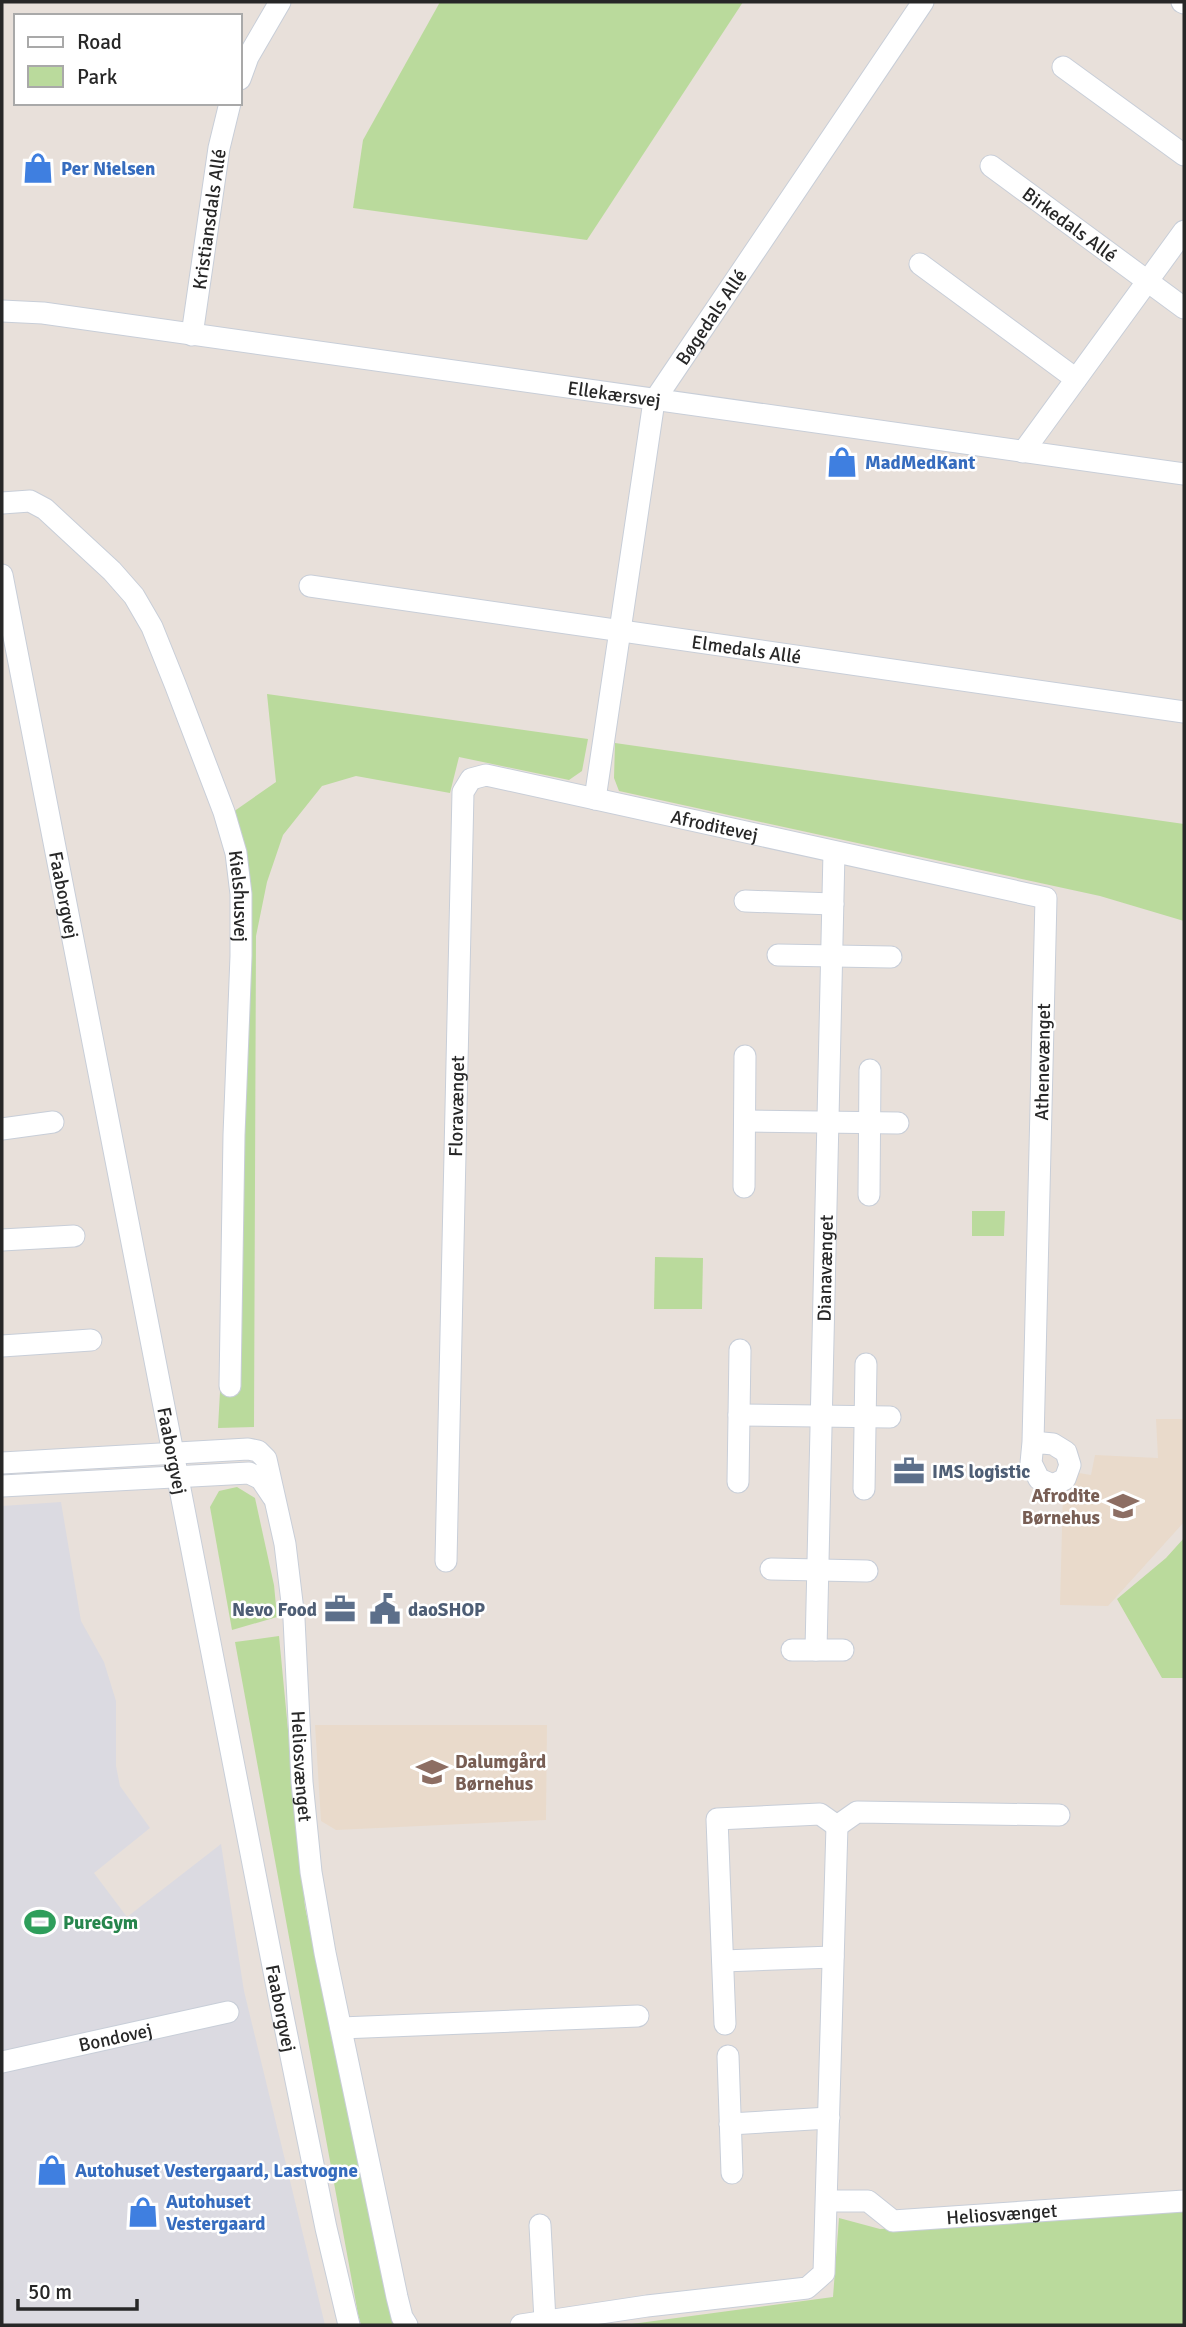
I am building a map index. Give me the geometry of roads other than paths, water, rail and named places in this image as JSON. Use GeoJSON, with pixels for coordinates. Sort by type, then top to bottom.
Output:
{"type":"FeatureCollection","features":[{"type":"Feature","properties":{"kind":"street"},"geometry":{"type":"LineString","coordinates":[[242,74],[248,57],[280,2]]}},
{"type":"Feature","properties":{"kind":"street","name":"Bøgedals Allé"},"geometry":{"type":"LineString","coordinates":[[595,799],[654,401],[923,2]]}},
{"type":"Feature","properties":{"kind":"street"},"geometry":{"type":"LineString","coordinates":[[1063,66],[1184,155]]}},
{"type":"Feature","properties":{"kind":"street","name":"Kristiansdals Allé"},"geometry":{"type":"LineString","coordinates":[[192,335],[219,148],[230,105]]}},
{"type":"Feature","properties":{"kind":"street","name":"Birkedals Allé"},"geometry":{"type":"LineString","coordinates":[[991,166],[1184,308]]}},
{"type":"Feature","properties":{"kind":"street"},"geometry":{"type":"LineString","coordinates":[[1023,452],[1184,231]]}},
{"type":"Feature","properties":{"kind":"street"},"geometry":{"type":"LineString","coordinates":[[920,264],[1076,379]]}},
{"type":"Feature","properties":{"kind":"street","name":"Ellekærsvej"},"geometry":{"type":"LineString","coordinates":[[2,311],[43,313],[1184,474]]}},
{"type":"Feature","properties":{"kind":"street","name":"Ellekærsvej"},"geometry":{"type":"LineString","coordinates":[[2,324],[43,313]]}},
{"type":"Feature","properties":{"kind":"street","name":"Kielshusvej"},"geometry":{"type":"LineString","coordinates":[[2,503],[30,501],[45,509],[134,596],[152,627],[166,661],[224,812],[236,853],[241,894],[241,956],[234,1135],[230,1386]]}},
{"type":"Feature","properties":{"kind":"street","name":"Faaborgvej"},"geometry":{"type":"LineString","coordinates":[[2,575],[285,2024],[326,2228],[349,2325]]}},
{"type":"Feature","properties":{"kind":"street","name":"Elmedals Allé"},"geometry":{"type":"LineString","coordinates":[[310,586],[1184,712]]}},
{"type":"Feature","properties":{"kind":"street","name":"Floravænget"},"geometry":{"type":"LineString","coordinates":[[446,1561],[463,792],[471,779],[486,775],[595,799]]}},
{"type":"Feature","properties":{"kind":"street","name":"Afroditevej"},"geometry":{"type":"LineString","coordinates":[[595,799],[834,852]]}},
{"type":"Feature","properties":{"kind":"street","name":"Dianavænget"},"geometry":{"type":"LineString","coordinates":[[816,1650],[834,852]]}},
{"type":"Feature","properties":{"kind":"street","name":"Athenevænget"},"geometry":{"type":"LineString","coordinates":[[834,852],[1046,898],[1033,1442]]}},
{"type":"Feature","properties":{"kind":"street"},"geometry":{"type":"LineString","coordinates":[[745,901],[833,904]]}},
{"type":"Feature","properties":{"kind":"street"},"geometry":{"type":"LineString","coordinates":[[778,955],[891,957]]}},
{"type":"Feature","properties":{"kind":"street"},"geometry":{"type":"LineString","coordinates":[[744,1187],[746,1056]]}},
{"type":"Feature","properties":{"kind":"street"},"geometry":{"type":"LineString","coordinates":[[869,1195],[870,1070]]}},
{"type":"Feature","properties":{"kind":"street"},"geometry":{"type":"LineString","coordinates":[[745,1121],[898,1123]]}},
{"type":"Feature","properties":{"kind":"street"},"geometry":{"type":"LineString","coordinates":[[2,1129],[53,1122]]}},
{"type":"Feature","properties":{"kind":"street"},"geometry":{"type":"LineString","coordinates":[[2,1240],[74,1236]]}},
{"type":"Feature","properties":{"kind":"street"},"geometry":{"type":"LineString","coordinates":[[2,1346],[91,1340]]}},
{"type":"Feature","properties":{"kind":"street"},"geometry":{"type":"LineString","coordinates":[[738,1482],[740,1350]]}},
{"type":"Feature","properties":{"kind":"street"},"geometry":{"type":"LineString","coordinates":[[864,1489],[866,1364]]}},
{"type":"Feature","properties":{"kind":"street"},"geometry":{"type":"LineString","coordinates":[[739,1416],[890,1417]]}},
{"type":"Feature","properties":{"kind":"street","name":"Heliosvænget"},"geometry":{"type":"LineString","coordinates":[[174,1452],[248,1449],[258,1451],[266,1459],[285,1544],[294,1619],[304,1816],[311,1872],[397,2297],[407,2325]]}},
{"type":"Feature","properties":{"kind":"street"},"geometry":{"type":"LineString","coordinates":[[2,1463],[174,1452]]}},
{"type":"Feature","properties":{"kind":"street"},"geometry":{"type":"LineString","coordinates":[[2,1486],[249,1474],[261,1479],[276,1501]]}},
{"type":"Feature","properties":{"kind":"street"},"geometry":{"type":"LineString","coordinates":[[771,1569],[867,1570]]}},
{"type":"Feature","properties":{"kind":"street"},"geometry":{"type":"LineString","coordinates":[[792,1650],[843,1650]]}},
{"type":"Feature","properties":{"kind":"street"},"geometry":{"type":"LineString","coordinates":[[837,1826],[857,1812],[1059,1815]]}},
{"type":"Feature","properties":{"kind":"street"},"geometry":{"type":"LineString","coordinates":[[725,2024],[717,1819],[820,1814],[837,1826]]}},
{"type":"Feature","properties":{"kind":"street"},"geometry":{"type":"LineString","coordinates":[[521,2325],[646,2306],[807,2288],[824,2273],[837,1826]]}},
{"type":"Feature","properties":{"kind":"street"},"geometry":{"type":"LineString","coordinates":[[723,1961],[833,1957]]}},
{"type":"Feature","properties":{"kind":"street","name":"Bondovej"},"geometry":{"type":"LineString","coordinates":[[2,2063],[228,2012]]}},
{"type":"Feature","properties":{"kind":"street"},"geometry":{"type":"LineString","coordinates":[[341,2028],[638,2016]]}},
{"type":"Feature","properties":{"kind":"street"},"geometry":{"type":"LineString","coordinates":[[728,2056],[732,2173]]}},
{"type":"Feature","properties":{"kind":"street"},"geometry":{"type":"LineString","coordinates":[[730,2124],[829,2118]]}},
{"type":"Feature","properties":{"kind":"street","name":"Heliosvænget"},"geometry":{"type":"LineString","coordinates":[[827,2201],[868,2201],[894,2221],[1184,2201]]}},
{"type":"Feature","properties":{"kind":"street"},"geometry":{"type":"LineString","coordinates":[[540,2225],[545,2321]]}},
{"type":"Feature","properties":{"kind":"place","name":"Per Nielsen"},"geometry":{"type":"Point","coordinates":[38,168]}},
{"type":"Feature","properties":{"kind":"place","name":"MadMedKant"},"geometry":{"type":"Point","coordinates":[842,462]}},
{"type":"Feature","properties":{"kind":"place","name":"IMS logistic"},"geometry":{"type":"Point","coordinates":[909,1471]}},
{"type":"Feature","properties":{"kind":"place","name":"Afrodite Børnehus"},"geometry":{"type":"Point","coordinates":[1123,1506]}},
{"type":"Feature","properties":{"kind":"place","name":"Nevo Food"},"geometry":{"type":"Point","coordinates":[340,1609]}},
{"type":"Feature","properties":{"kind":"place","name":"daoSHOP"},"geometry":{"type":"Point","coordinates":[385,1609]}},
{"type":"Feature","properties":{"kind":"place","name":"Dalumgård Børnehus"},"geometry":{"type":"Point","coordinates":[432,1772]}},
{"type":"Feature","properties":{"kind":"place","name":"PureGym"},"geometry":{"type":"Point","coordinates":[40,1922]}},
{"type":"Feature","properties":{"kind":"place","name":"Autohuset Vestergaard, Lastvogne"},"geometry":{"type":"Point","coordinates":[52,2170]}},
{"type":"Feature","properties":{"kind":"place","name":"Autohuset Vestergaard"},"geometry":{"type":"Point","coordinates":[143,2212]}}]}
